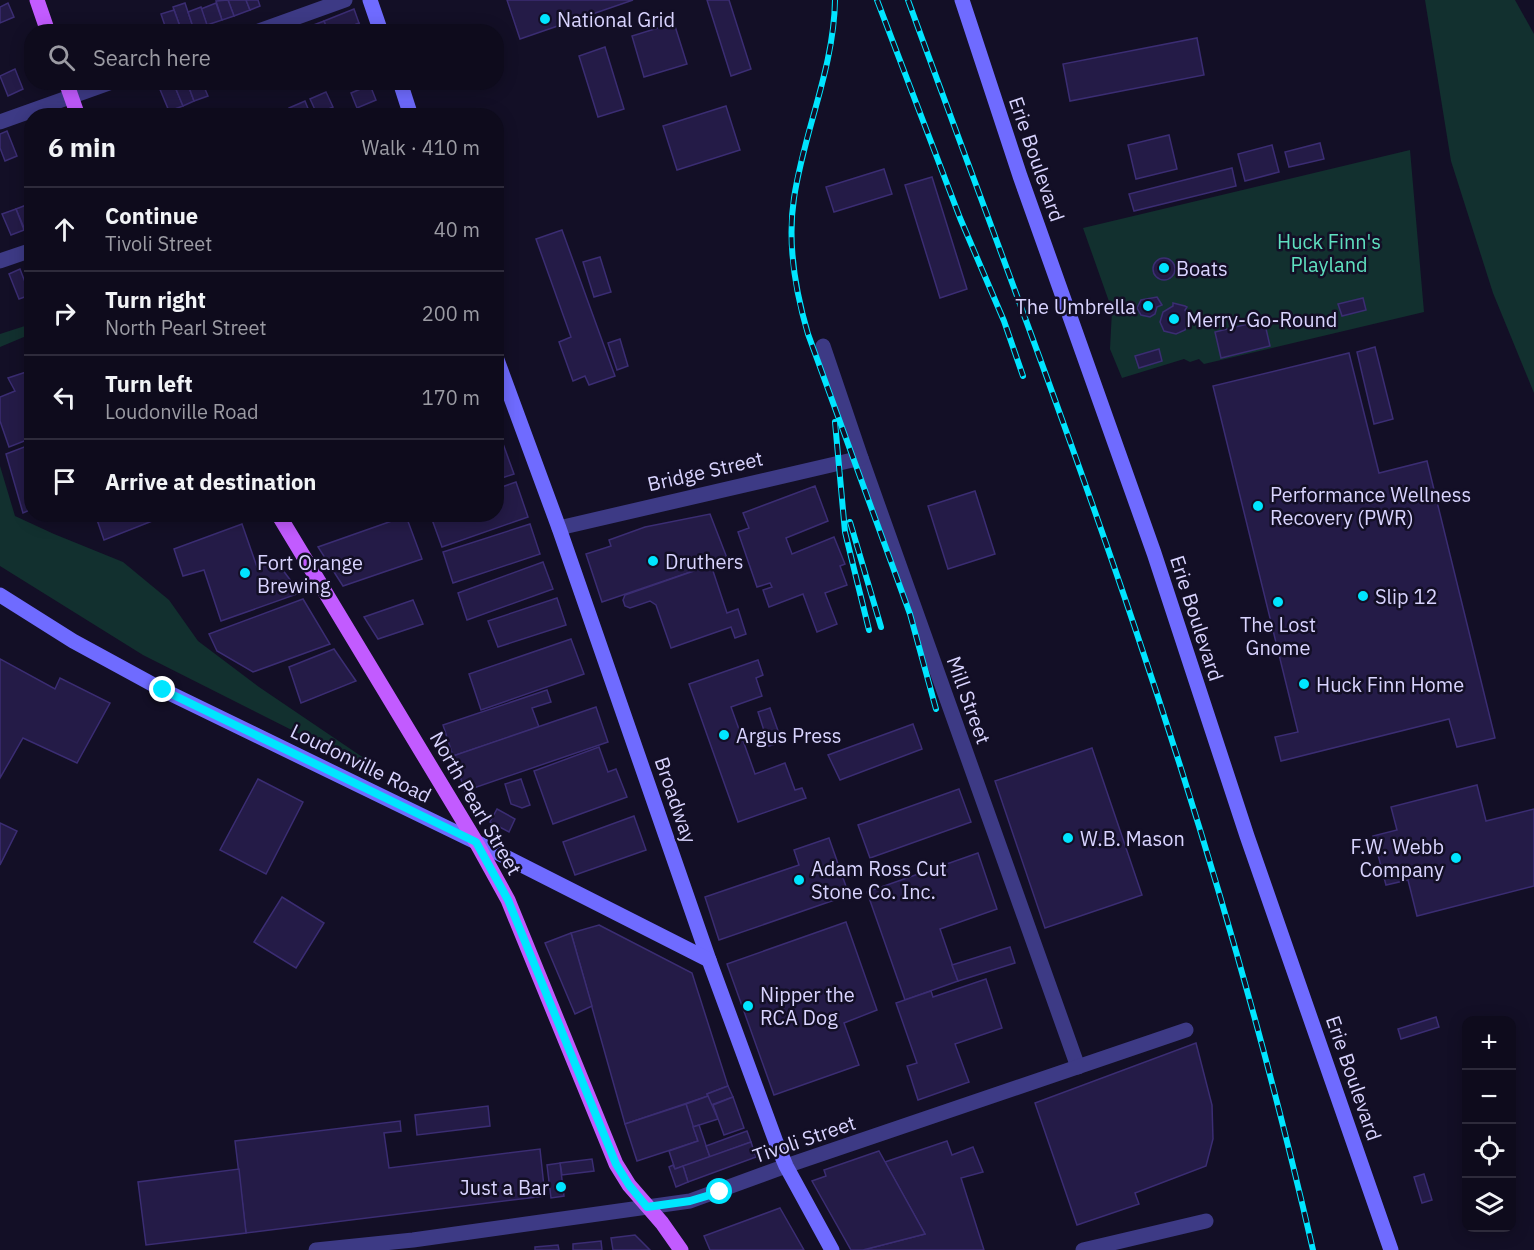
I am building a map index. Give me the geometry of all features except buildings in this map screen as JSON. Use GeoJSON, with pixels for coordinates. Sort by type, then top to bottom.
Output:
{"type":"FeatureCollection","features":[{"type":"Feature","properties":{"kind":"main road"},"geometry":{"type":"LineString","coordinates":[[37,0],[45,24]]}},
{"type":"Feature","properties":{"kind":"main road"},"geometry":{"type":"LineString","coordinates":[[69,90],[75,108]]}},
{"type":"Feature","properties":{"kind":"main road","name":"North Pearl Street"},"geometry":{"type":"LineString","coordinates":[[283,522],[476,842],[508,900],[616,1164],[629,1185],[662,1223],[681,1250]]}},
{"type":"Feature","properties":{"kind":"street"},"geometry":{"type":"LineString","coordinates":[[278,24],[345,0]]}},
{"type":"Feature","properties":{"kind":"street"},"geometry":{"type":"LineString","coordinates":[[370,0],[378,24]]}},
{"type":"Feature","properties":{"kind":"street","name":"Erie Boulevard"},"geometry":{"type":"LineString","coordinates":[[962,0],[1020,176],[1146,531],[1247,836],[1391,1250]]}},
{"type":"Feature","properties":{"kind":"street"},"geometry":{"type":"LineString","coordinates":[[30,108],[69,90]]}},
{"type":"Feature","properties":{"kind":"street"},"geometry":{"type":"LineString","coordinates":[[403,90],[408,108]]}},
{"type":"Feature","properties":{"kind":"street"},"geometry":{"type":"LineString","coordinates":[[0,122],[24,111]]}},
{"type":"Feature","properties":{"kind":"street"},"geometry":{"type":"LineString","coordinates":[[0,261],[24,253]]}},
{"type":"Feature","properties":{"kind":"street","name":"Mill Street"},"geometry":{"type":"LineString","coordinates":[[824,346],[861,458],[1078,1067]]}},
{"type":"Feature","properties":{"kind":"street","name":"Broadway"},"geometry":{"type":"LineString","coordinates":[[504,379],[559,528],[709,960],[786,1166],[832,1250]]}},
{"type":"Feature","properties":{"kind":"street","name":"Bridge Street"},"geometry":{"type":"LineString","coordinates":[[559,528],[861,458]]}},
{"type":"Feature","properties":{"kind":"street","name":"Loudonville Road"},"geometry":{"type":"LineString","coordinates":[[0,595],[137,676],[476,842],[709,960]]}},
{"type":"Feature","properties":{"kind":"street","name":"Tivoli Street"},"geometry":{"type":"LineString","coordinates":[[316,1250],[413,1240],[690,1201],[1186,1030]]}},
{"type":"Feature","properties":{"kind":"street"},"geometry":{"type":"LineString","coordinates":[[1083,1250],[1206,1221]]}},
{"type":"Feature","properties":{"kind":"green space"},"geometry":{"type":"Polygon","coordinates":[[[1425,0],[1515,0],[1534,34],[1534,393],[1493,293],[1451,161],[1425,0]]]}},
{"type":"Feature","properties":{"kind":"green space","name":"Huck Finn's Playland"},"geometry":{"type":"Polygon","coordinates":[[[1410,150],[1424,312],[1204,364],[1199,359],[1190,362],[1184,359],[1122,378],[1110,349],[1112,310],[1083,228],[1410,150]]]}},
{"type":"Feature","properties":{"kind":"green space"},"geometry":{"type":"Polygon","coordinates":[[[24,326],[24,337],[0,347],[0,334],[24,326]]]}},
{"type":"Feature","properties":{"kind":"green space"},"geometry":{"type":"Polygon","coordinates":[[[0,466],[15,516],[24,522],[123,562],[169,600],[198,641],[259,687],[383,771],[379,774],[143,655],[0,566],[0,466]]]}},
{"type":"Feature","properties":{"kind":"railway"},"geometry":{"type":"LineString","coordinates":[[835,0],[830,50],[804,148],[794,198],[791,232],[794,267],[799,301],[808,334],[910,614],[936,709]]}},
{"type":"Feature","properties":{"kind":"railway"},"geometry":{"type":"LineString","coordinates":[[877,0],[960,218],[1004,321],[1023,376]]}},
{"type":"Feature","properties":{"kind":"railway"},"geometry":{"type":"LineString","coordinates":[[908,0],[1108,549],[1185,782],[1254,1015],[1313,1250]]}},
{"type":"Feature","properties":{"kind":"railway"},"geometry":{"type":"LineString","coordinates":[[835,422],[845,532],[869,630]]}},
{"type":"Feature","properties":{"kind":"railway"},"geometry":{"type":"LineString","coordinates":[[850,522],[881,627]]}},
{"type":"Feature","properties":{"kind":"place","name":"National Grid"},"geometry":{"type":"Point","coordinates":[545,19]}},
{"type":"Feature","properties":{"kind":"place","name":"Boats"},"geometry":{"type":"Point","coordinates":[1164,268]}},
{"type":"Feature","properties":{"kind":"place","name":"The Umbrella"},"geometry":{"type":"Point","coordinates":[1148,306]}},
{"type":"Feature","properties":{"kind":"place","name":"Merry-Go-Round"},"geometry":{"type":"Point","coordinates":[1174,319]}},
{"type":"Feature","properties":{"kind":"place","name":"Performance Wellness Recovery (PWR)"},"geometry":{"type":"Point","coordinates":[1258,506]}},
{"type":"Feature","properties":{"kind":"place","name":"Druthers"},"geometry":{"type":"Point","coordinates":[653,561]}},
{"type":"Feature","properties":{"kind":"place","name":"Fort Orange Brewing"},"geometry":{"type":"Point","coordinates":[245,573]}},
{"type":"Feature","properties":{"kind":"place","name":"Slip 12"},"geometry":{"type":"Point","coordinates":[1363,596]}},
{"type":"Feature","properties":{"kind":"place","name":"The Lost Gnome"},"geometry":{"type":"Point","coordinates":[1278,602]}},
{"type":"Feature","properties":{"kind":"place","name":"Huck Finn Home"},"geometry":{"type":"Point","coordinates":[1304,684]}},
{"type":"Feature","properties":{"kind":"place","name":"Argus Press"},"geometry":{"type":"Point","coordinates":[724,735]}},
{"type":"Feature","properties":{"kind":"place","name":"W.B. Mason"},"geometry":{"type":"Point","coordinates":[1068,838]}},
{"type":"Feature","properties":{"kind":"place","name":"F.W. Webb Company"},"geometry":{"type":"Point","coordinates":[1456,858]}},
{"type":"Feature","properties":{"kind":"place","name":"Adam Ross Cut Stone Co. Inc."},"geometry":{"type":"Point","coordinates":[799,880]}},
{"type":"Feature","properties":{"kind":"place","name":"Nipper the RCA Dog"},"geometry":{"type":"Point","coordinates":[748,1006]}},
{"type":"Feature","properties":{"kind":"place","name":"Just a Bar"},"geometry":{"type":"Point","coordinates":[561,1187]}},
{"type":"Feature","properties":{"kind":"route"},"geometry":{"type":"LineString","coordinates":[[163,690],[476,842],[508,900],[616,1164],[629,1185],[647,1207],[690,1201],[720,1192]]}}]}
